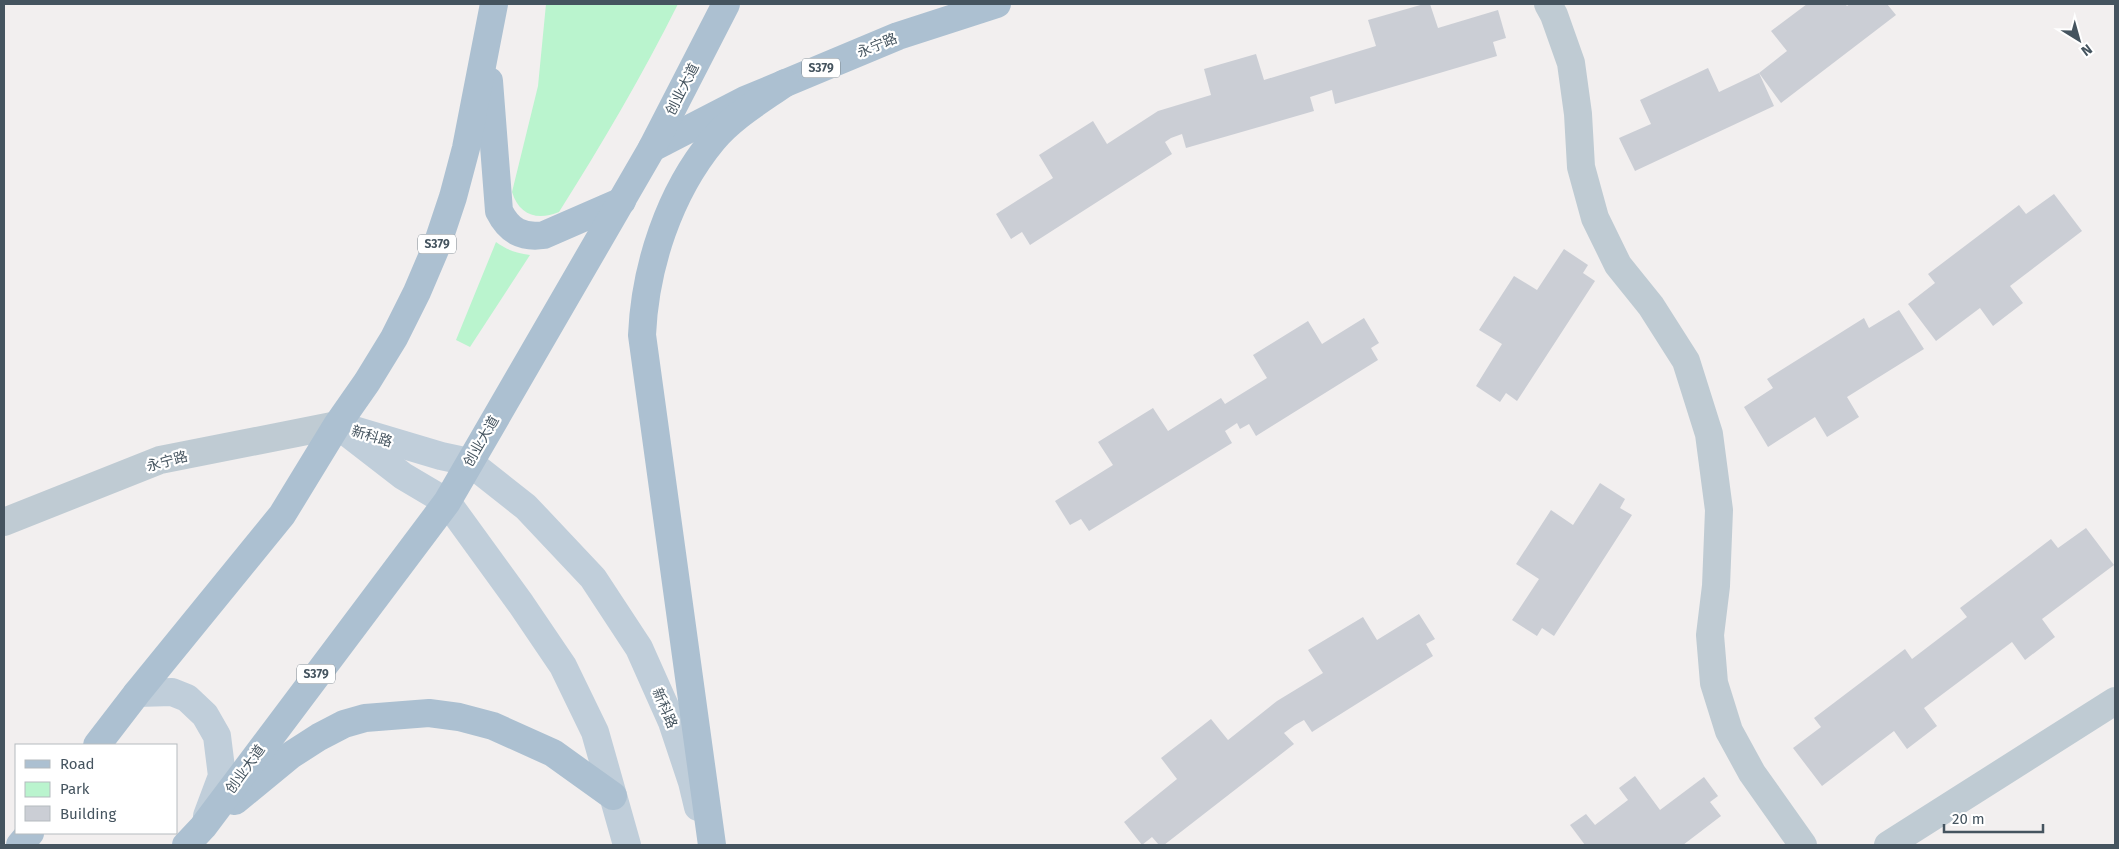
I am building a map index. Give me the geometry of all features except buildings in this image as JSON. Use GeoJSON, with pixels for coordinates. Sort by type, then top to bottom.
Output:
{"type":"FeatureCollection","features":[{"type":"Feature","properties":{"kind":"main road","name":"S379"},"geometry":{"type":"LineString","coordinates":[[98,744],[282,515],[337,425],[367,382],[394,338],[417,292],[437,245],[453,197],[466,148],[494,4]]}},
{"type":"Feature","properties":{"kind":"main road","name":"创业大道"},"geometry":{"type":"LineString","coordinates":[[195,836],[446,502],[652,148],[726,4]]}},
{"type":"Feature","properties":{"kind":"main road","name":"永宁路"},"geometry":{"type":"LineString","coordinates":[[652,148],[744,100],[898,36],[997,4]]}},
{"type":"Feature","properties":{"kind":"main road","name":"S379"},"geometry":{"type":"LineString","coordinates":[[487,42],[499,211],[504,222],[512,230],[522,235],[544,235],[622,201]]}},
{"type":"Feature","properties":{"kind":"main road"},"geometry":{"type":"LineString","coordinates":[[712,845],[642,335],[643,304],[650,270],[676,198],[713,139],[749,108],[785,83]]}},
{"type":"Feature","properties":{"kind":"main road","name":"新科路"},"geometry":{"type":"LineString","coordinates":[[337,425],[441,456],[468,462],[526,508],[593,578],[639,648],[672,722],[692,782],[706,845]]}},
{"type":"Feature","properties":{"kind":"main road","name":"新科路"},"geometry":{"type":"LineString","coordinates":[[337,425],[403,476],[446,502],[564,666],[594,732],[627,845]]}},
{"type":"Feature","properties":{"kind":"main road"},"geometry":{"type":"LineString","coordinates":[[137,693],[172,692],[187,698],[204,715],[217,736],[222,776],[195,836]]}},
{"type":"Feature","properties":{"kind":"main road"},"geometry":{"type":"LineString","coordinates":[[195,836],[291,755],[319,737],[344,724],[365,718],[385,716],[429,713],[459,717],[494,726],[553,753],[613,796]]}},
{"type":"Feature","properties":{"kind":"main road"},"geometry":{"type":"LineString","coordinates":[[20,845],[29,834]]}},
{"type":"Feature","properties":{"kind":"street"},"geometry":{"type":"LineString","coordinates":[[1548,4],[1554,15],[1570,63],[1578,114],[1581,167],[1594,218],[1618,265],[1651,306],[1686,361],[1709,434],[1719,510],[1716,586],[1710,635],[1714,683],[1729,731],[1752,773],[1803,845]]}},
{"type":"Feature","properties":{"kind":"street","name":"永宁路"},"geometry":{"type":"LineString","coordinates":[[4,522],[160,460],[337,425]]}},
{"type":"Feature","properties":{"kind":"street"},"geometry":{"type":"LineString","coordinates":[[1888,845],[2115,701]]}},
{"type":"Feature","properties":{"kind":"green space"},"geometry":{"type":"Polygon","coordinates":[[[546,4],[678,4],[621,110],[559,212],[551,215],[536,216],[524,211],[519,206],[512,192],[538,86],[546,4]]]}},
{"type":"Feature","properties":{"kind":"green space"},"geometry":{"type":"Polygon","coordinates":[[[496,242],[512,251],[530,255],[470,347],[456,340],[496,242]]]}}]}
